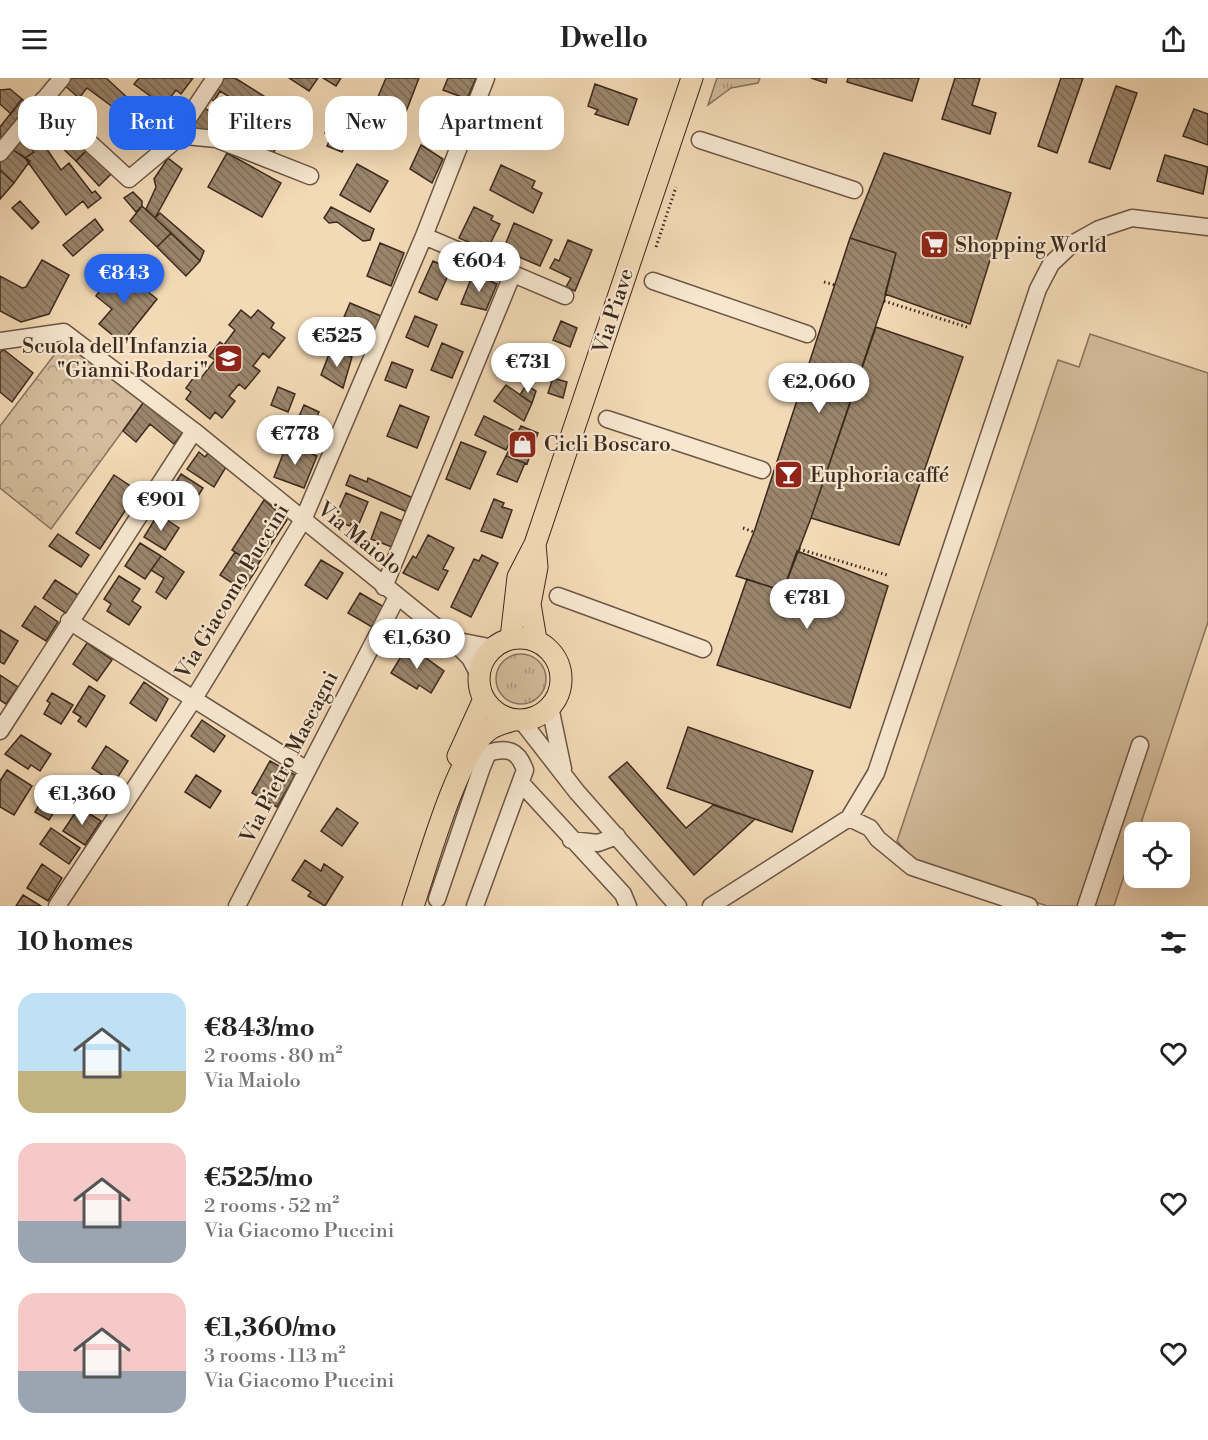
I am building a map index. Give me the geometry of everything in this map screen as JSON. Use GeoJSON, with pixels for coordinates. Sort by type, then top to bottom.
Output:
{"type":"FeatureCollection","features":[{"type":"Feature","properties":{"kind":"main road","name":"Via Piave"},"geometry":{"type":"LineString","coordinates":[[502,643],[518,577],[535,544],[692,78]]}},
{"type":"Feature","properties":{"kind":"main road","name":"Via Piave"},"geometry":{"type":"LineString","coordinates":[[535,544],[537,567],[530,604],[536,640]]}},
{"type":"Feature","properties":{"kind":"main road"},"geometry":{"type":"LineString","coordinates":[[412,906],[453,789],[480,738],[499,724],[518,720],[540,715],[550,707],[560,690],[561,671],[549,649],[536,640],[502,643],[482,663],[479,675],[484,699],[502,716],[518,720]]}},
{"type":"Feature","properties":{"kind":"main road"},"geometry":{"type":"LineString","coordinates":[[453,789],[454,765],[468,728],[484,699]]}},
{"type":"Feature","properties":{"kind":"street"},"geometry":{"type":"LineString","coordinates":[[46,96],[62,78]]}},
{"type":"Feature","properties":{"kind":"street"},"geometry":{"type":"LineString","coordinates":[[196,106],[215,78]]}},
{"type":"Feature","properties":{"kind":"street","name":"Via Giacomo Puccini"},"geometry":{"type":"LineString","coordinates":[[57,906],[193,700],[303,520],[424,236],[486,78]]}},
{"type":"Feature","properties":{"kind":"street"},"geometry":{"type":"LineString","coordinates":[[0,153],[18,130]]}},
{"type":"Feature","properties":{"kind":"street"},"geometry":{"type":"LineString","coordinates":[[196,137],[216,139],[310,176]]}},
{"type":"Feature","properties":{"kind":"street"},"geometry":{"type":"LineString","coordinates":[[700,140],[854,190]]}},
{"type":"Feature","properties":{"kind":"street"},"geometry":{"type":"LineString","coordinates":[[97,149],[129,179],[164,150]]}},
{"type":"Feature","properties":{"kind":"street"},"geometry":{"type":"LineString","coordinates":[[711,906],[849,819],[876,773],[1038,289],[1051,264],[1072,244],[1099,229],[1132,218],[1208,227]]}},
{"type":"Feature","properties":{"kind":"street"},"geometry":{"type":"LineString","coordinates":[[424,236],[566,296]]}},
{"type":"Feature","properties":{"kind":"street","name":"Via Pietro Mascagni"},"geometry":{"type":"LineString","coordinates":[[237,906],[308,770],[391,592],[513,273]]}},
{"type":"Feature","properties":{"kind":"street"},"geometry":{"type":"LineString","coordinates":[[653,281],[807,334]]}},
{"type":"Feature","properties":{"kind":"street","name":"Via Maiolo"},"geometry":{"type":"LineString","coordinates":[[0,341],[64,332],[194,431],[452,640],[470,658],[479,675]]}},
{"type":"Feature","properties":{"kind":"street"},"geometry":{"type":"LineString","coordinates":[[607,419],[762,470]]}},
{"type":"Feature","properties":{"kind":"street"},"geometry":{"type":"LineString","coordinates":[[0,731],[194,431]]}},
{"type":"Feature","properties":{"kind":"street"},"geometry":{"type":"LineString","coordinates":[[558,596],[703,649]]}},
{"type":"Feature","properties":{"kind":"street"},"geometry":{"type":"LineString","coordinates":[[69,621],[308,770]]}},
{"type":"Feature","properties":{"kind":"street","name":"Via Maiolo"},"geometry":{"type":"LineString","coordinates":[[452,640],[502,643]]}},
{"type":"Feature","properties":{"kind":"street"},"geometry":{"type":"LineString","coordinates":[[550,707],[564,773]]}},
{"type":"Feature","properties":{"kind":"street"},"geometry":{"type":"LineString","coordinates":[[518,720],[678,906]]}},
{"type":"Feature","properties":{"kind":"street"},"geometry":{"type":"LineString","coordinates":[[1086,906],[1140,746]]}},
{"type":"Feature","properties":{"kind":"street"},"geometry":{"type":"LineString","coordinates":[[436,903],[489,753],[503,748],[513,752],[522,760],[525,770],[475,906]]}},
{"type":"Feature","properties":{"kind":"street"},"geometry":{"type":"LineString","coordinates":[[521,783],[623,894],[628,906]]}},
{"type":"Feature","properties":{"kind":"street"},"geometry":{"type":"LineString","coordinates":[[849,819],[870,828],[912,867],[1029,906]]}},
{"type":"Feature","properties":{"kind":"street"},"geometry":{"type":"LineString","coordinates":[[571,840],[598,843],[617,836]]}},
{"type":"Feature","properties":{"kind":"street"},"geometry":{"type":"LineString","coordinates":[[436,837],[436,903]]}},
{"type":"Feature","properties":{"kind":"path"},"geometry":{"type":"LineString","coordinates":[[824,282],[835,285]]}},
{"type":"Feature","properties":{"kind":"path"},"geometry":{"type":"LineString","coordinates":[[884,301],[970,328]]}},
{"type":"Feature","properties":{"kind":"path"},"geometry":{"type":"LineString","coordinates":[[743,528],[754,532]]}},
{"type":"Feature","properties":{"kind":"path"},"geometry":{"type":"LineString","coordinates":[[799,549],[887,575]]}},
{"type":"Feature","properties":{"kind":"green space"},"geometry":{"type":"Polygon","coordinates":[[[717,78],[760,78],[758,83],[731,88],[708,105],[717,78]]]}},
{"type":"Feature","properties":{"kind":"green space"},"geometry":{"type":"Polygon","coordinates":[[[1090,334],[1208,373],[1208,622],[1141,822],[1124,822],[1124,876],[1114,906],[1047,906],[916,862],[897,841],[1058,360],[1079,367],[1090,334]]]}},
{"type":"Feature","properties":{"kind":"green space"},"geometry":{"type":"Polygon","coordinates":[[[67,338],[146,399],[51,529],[0,488],[0,426],[67,338]]]}},
{"type":"Feature","properties":{"kind":"green space"},"geometry":{"type":"Polygon","coordinates":[[[516,654],[526,654],[539,661],[546,674],[546,684],[539,697],[526,704],[516,704],[507,700],[500,693],[496,684],[496,674],[500,665],[507,658],[516,654]]]}},
{"type":"Feature","properties":{"kind":"building"},"geometry":{"type":"Polygon","coordinates":[[[69,78],[106,78],[126,96],[109,96],[109,104],[87,88],[81,96],[77,96],[63,84],[69,78]]]}},
{"type":"Feature","properties":{"kind":"building"},"geometry":{"type":"Polygon","coordinates":[[[139,78],[193,78],[181,94],[176,90],[172,96],[150,96],[134,84],[139,78]]]}},
{"type":"Feature","properties":{"kind":"building"},"geometry":{"type":"Polygon","coordinates":[[[218,78],[235,78],[264,96],[228,96],[220,91],[217,96],[207,97],[218,78]]]}},
{"type":"Feature","properties":{"kind":"building"},"geometry":{"type":"Polygon","coordinates":[[[289,78],[318,78],[309,91],[289,78]]]}},
{"type":"Feature","properties":{"kind":"building"},"geometry":{"type":"Polygon","coordinates":[[[323,78],[341,78],[336,86],[323,78]]]}},
{"type":"Feature","properties":{"kind":"building"},"geometry":{"type":"Polygon","coordinates":[[[386,78],[419,78],[407,109],[407,96],[378,96],[386,78]]]}},
{"type":"Feature","properties":{"kind":"building"},"geometry":{"type":"Polygon","coordinates":[[[448,78],[476,78],[468,96],[459,96],[443,90],[448,78]]]}},
{"type":"Feature","properties":{"kind":"building"},"geometry":{"type":"Polygon","coordinates":[[[811,78],[827,78],[826,83],[811,78]]]}},
{"type":"Feature","properties":{"kind":"building"},"geometry":{"type":"Polygon","coordinates":[[[848,78],[919,78],[912,101],[847,82],[848,78]]]}},
{"type":"Feature","properties":{"kind":"building"},"geometry":{"type":"Polygon","coordinates":[[[955,78],[980,78],[972,105],[996,113],[990,134],[942,119],[955,78]]]}},
{"type":"Feature","properties":{"kind":"building"},"geometry":{"type":"Polygon","coordinates":[[[1061,78],[1083,78],[1057,153],[1038,146],[1061,78]]]}},
{"type":"Feature","properties":{"kind":"building"},"geometry":{"type":"Polygon","coordinates":[[[595,84],[637,99],[628,125],[595,114],[598,110],[588,106],[595,84]]]}},
{"type":"Feature","properties":{"kind":"building"},"geometry":{"type":"Polygon","coordinates":[[[1116,86],[1137,93],[1110,169],[1089,162],[1116,86]]]}},
{"type":"Feature","properties":{"kind":"building"},"geometry":{"type":"Polygon","coordinates":[[[10,89],[18,96],[18,104],[11,114],[0,104],[0,90],[10,89]]]}},
{"type":"Feature","properties":{"kind":"building"},"geometry":{"type":"Polygon","coordinates":[[[18,104],[18,126],[6,141],[0,136],[0,127],[18,104]]]}},
{"type":"Feature","properties":{"kind":"building"},"geometry":{"type":"Polygon","coordinates":[[[202,107],[208,110],[208,133],[196,132],[196,117],[202,107]]]}},
{"type":"Feature","properties":{"kind":"building"},"geometry":{"type":"Polygon","coordinates":[[[1194,109],[1208,114],[1208,145],[1183,136],[1194,109]]]}},
{"type":"Feature","properties":{"kind":"building"},"geometry":{"type":"Polygon","coordinates":[[[18,137],[18,150],[34,152],[25,158],[9,147],[18,137]]]}},
{"type":"Feature","properties":{"kind":"building"},"geometry":{"type":"Polygon","coordinates":[[[9,147],[30,161],[14,183],[0,170],[0,161],[9,147]]]}},
{"type":"Feature","properties":{"kind":"building"},"geometry":{"type":"Polygon","coordinates":[[[419,149],[429,150],[443,159],[432,183],[410,169],[419,149]]]}},
{"type":"Feature","properties":{"kind":"building"},"geometry":{"type":"Polygon","coordinates":[[[32,150],[47,150],[61,170],[69,163],[92,193],[95,191],[101,198],[88,208],[83,201],[66,215],[25,158],[34,152],[32,150]]]}},
{"type":"Feature","properties":{"kind":"building"},"geometry":{"type":"Polygon","coordinates":[[[64,150],[87,150],[76,161],[64,150]]]}},
{"type":"Feature","properties":{"kind":"building"},"geometry":{"type":"Polygon","coordinates":[[[87,150],[113,172],[99,186],[76,161],[87,150]]]}},
{"type":"Feature","properties":{"kind":"building"},"geometry":{"type":"Polygon","coordinates":[[[256,150],[275,150],[271,157],[256,150]]]}},
{"type":"Feature","properties":{"kind":"building"},"geometry":{"type":"Polygon","coordinates":[[[227,153],[281,183],[262,217],[208,187],[227,153]]]}},
{"type":"Feature","properties":{"kind":"building","name":"Shopping World"},"geometry":{"type":"Polygon","coordinates":[[[884,153],[1011,193],[970,324],[885,294],[896,253],[850,238],[884,153]]]}},
{"type":"Feature","properties":{"kind":"building"},"geometry":{"type":"Polygon","coordinates":[[[1165,155],[1208,167],[1203,194],[1157,181],[1165,155]]]}},
{"type":"Feature","properties":{"kind":"building"},"geometry":{"type":"Polygon","coordinates":[[[168,158],[182,169],[155,218],[146,209],[156,187],[154,179],[168,158]]]}},
{"type":"Feature","properties":{"kind":"building"},"geometry":{"type":"Polygon","coordinates":[[[357,164],[388,181],[370,212],[340,195],[357,164]]]}},
{"type":"Feature","properties":{"kind":"building"},"geometry":{"type":"Polygon","coordinates":[[[501,165],[535,181],[532,188],[542,193],[533,213],[490,190],[501,165]]]}},
{"type":"Feature","properties":{"kind":"building"},"geometry":{"type":"Polygon","coordinates":[[[0,170],[14,183],[0,199],[0,170]]]}},
{"type":"Feature","properties":{"kind":"building"},"geometry":{"type":"Polygon","coordinates":[[[133,192],[142,201],[142,206],[136,212],[124,198],[133,192]]]}},
{"type":"Feature","properties":{"kind":"building"},"geometry":{"type":"Polygon","coordinates":[[[20,201],[39,222],[32,229],[12,208],[20,201]]]}},
{"type":"Feature","properties":{"kind":"building"},"geometry":{"type":"Polygon","coordinates":[[[142,206],[171,233],[157,247],[130,221],[142,206]]]}},
{"type":"Feature","properties":{"kind":"building"},"geometry":{"type":"Polygon","coordinates":[[[331,207],[374,229],[370,240],[363,241],[337,222],[329,223],[324,218],[331,207]]]}},
{"type":"Feature","properties":{"kind":"building"},"geometry":{"type":"Polygon","coordinates":[[[474,207],[493,216],[491,220],[500,224],[489,246],[481,242],[479,247],[459,238],[474,207]]]}},
{"type":"Feature","properties":{"kind":"building"},"geometry":{"type":"Polygon","coordinates":[[[160,213],[204,251],[200,261],[155,218],[160,213]]]}},
{"type":"Feature","properties":{"kind":"building"},"geometry":{"type":"Polygon","coordinates":[[[95,219],[103,230],[73,256],[63,245],[95,219]]]}},
{"type":"Feature","properties":{"kind":"building"},"geometry":{"type":"Polygon","coordinates":[[[514,223],[552,240],[540,266],[503,250],[514,223]]]}},
{"type":"Feature","properties":{"kind":"building"},"geometry":{"type":"Polygon","coordinates":[[[171,233],[200,261],[186,276],[157,247],[171,233]]]}},
{"type":"Feature","properties":{"kind":"building"},"geometry":{"type":"Polygon","coordinates":[[[850,238],[896,253],[884,301],[811,518],[783,591],[736,576],[754,532],[850,238]]]}},
{"type":"Feature","properties":{"kind":"building"},"geometry":{"type":"Polygon","coordinates":[[[568,240],[592,250],[575,291],[566,287],[571,278],[550,268],[555,259],[559,261],[568,240]]]}},
{"type":"Feature","properties":{"kind":"building"},"geometry":{"type":"Polygon","coordinates":[[[380,243],[404,253],[391,286],[367,276],[380,243]]]}},
{"type":"Feature","properties":{"kind":"building"},"geometry":{"type":"Polygon","coordinates":[[[42,260],[69,275],[49,314],[21,322],[0,311],[0,276],[22,288],[26,287],[42,260]]]}},
{"type":"Feature","properties":{"kind":"building"},"geometry":{"type":"Polygon","coordinates":[[[433,261],[451,269],[437,300],[419,292],[433,261]]]}},
{"type":"Feature","properties":{"kind":"building"},"geometry":{"type":"Polygon","coordinates":[[[115,271],[129,282],[132,279],[157,299],[122,343],[99,324],[112,309],[96,296],[115,271]]]}},
{"type":"Feature","properties":{"kind":"building"},"geometry":{"type":"Polygon","coordinates":[[[473,274],[497,284],[486,310],[461,304],[473,274]]]}},
{"type":"Feature","properties":{"kind":"building"},"geometry":{"type":"Polygon","coordinates":[[[350,303],[381,316],[369,344],[338,331],[350,303]]]}},
{"type":"Feature","properties":{"kind":"building","name":"Scuola dell'Infanzia \"Gianni Rodari\""},"geometry":{"type":"Polygon","coordinates":[[[241,310],[251,318],[258,310],[274,323],[271,328],[285,338],[269,358],[263,353],[253,366],[260,371],[245,389],[239,384],[229,396],[235,401],[222,418],[215,412],[210,419],[186,399],[191,392],[186,388],[196,374],[201,378],[215,360],[209,356],[220,342],[224,345],[235,330],[229,325],[241,310]]]}},
{"type":"Feature","properties":{"kind":"building"},"geometry":{"type":"Polygon","coordinates":[[[415,316],[437,325],[428,347],[406,337],[415,316]]]}},
{"type":"Feature","properties":{"kind":"building"},"geometry":{"type":"Polygon","coordinates":[[[561,321],[577,328],[570,347],[553,340],[561,321]]]}},
{"type":"Feature","properties":{"kind":"building"},"geometry":{"type":"Polygon","coordinates":[[[876,327],[963,357],[899,545],[811,518],[876,327]]]}},
{"type":"Feature","properties":{"kind":"building"},"geometry":{"type":"Polygon","coordinates":[[[442,343],[463,352],[452,378],[431,370],[442,343]]]}},
{"type":"Feature","properties":{"kind":"building"},"geometry":{"type":"Polygon","coordinates":[[[3,349],[33,373],[12,402],[0,392],[0,353],[3,349]]]}},
{"type":"Feature","properties":{"kind":"building"},"geometry":{"type":"Polygon","coordinates":[[[331,349],[352,357],[343,388],[321,375],[331,349]]]}},
{"type":"Feature","properties":{"kind":"building"},"geometry":{"type":"Polygon","coordinates":[[[392,362],[413,370],[406,388],[385,380],[392,362]]]}},
{"type":"Feature","properties":{"kind":"building"},"geometry":{"type":"Polygon","coordinates":[[[553,378],[567,382],[563,398],[548,393],[553,378]]]}},
{"type":"Feature","properties":{"kind":"building"},"geometry":{"type":"Polygon","coordinates":[[[506,385],[532,403],[524,421],[494,401],[506,385]]]}},
{"type":"Feature","properties":{"kind":"building"},"geometry":{"type":"Polygon","coordinates":[[[526,385],[536,391],[532,403],[520,395],[526,385]]]}},
{"type":"Feature","properties":{"kind":"building"},"geometry":{"type":"Polygon","coordinates":[[[278,387],[295,394],[288,412],[271,405],[278,387]]]}},
{"type":"Feature","properties":{"kind":"building"},"geometry":{"type":"Polygon","coordinates":[[[146,399],[184,431],[174,444],[150,424],[136,442],[123,431],[146,399]]]}},
{"type":"Feature","properties":{"kind":"building"},"geometry":{"type":"Polygon","coordinates":[[[304,405],[319,412],[315,422],[323,425],[311,453],[287,444],[304,405]]]}},
{"type":"Feature","properties":{"kind":"building"},"geometry":{"type":"Polygon","coordinates":[[[400,405],[429,417],[417,448],[387,436],[400,405]]]}},
{"type":"Feature","properties":{"kind":"building"},"geometry":{"type":"Polygon","coordinates":[[[484,416],[515,431],[506,450],[475,435],[484,416]]]}},
{"type":"Feature","properties":{"kind":"building","name":"Cicli Boscaro"},"geometry":{"type":"Polygon","coordinates":[[[521,426],[538,433],[527,464],[506,456],[521,426]]]}},
{"type":"Feature","properties":{"kind":"building"},"geometry":{"type":"Polygon","coordinates":[[[461,442],[486,452],[470,489],[446,479],[461,442]]]}},
{"type":"Feature","properties":{"kind":"building"},"geometry":{"type":"Polygon","coordinates":[[[287,444],[317,456],[304,488],[274,477],[287,444]]]}},
{"type":"Feature","properties":{"kind":"building"},"geometry":{"type":"Polygon","coordinates":[[[199,452],[205,457],[208,453],[226,467],[214,487],[187,469],[199,452]]]}},
{"type":"Feature","properties":{"kind":"building"},"geometry":{"type":"Polygon","coordinates":[[[506,456],[525,463],[517,482],[497,474],[506,456]]]}},
{"type":"Feature","properties":{"kind":"building"},"geometry":{"type":"Polygon","coordinates":[[[181,474],[203,488],[188,512],[166,498],[181,474]]]}},
{"type":"Feature","properties":{"kind":"building"},"geometry":{"type":"Polygon","coordinates":[[[114,475],[138,491],[100,549],[76,533],[114,475]]]}},
{"type":"Feature","properties":{"kind":"building"},"geometry":{"type":"Polygon","coordinates":[[[350,475],[367,482],[368,478],[413,498],[407,512],[346,485],[350,475]]]}},
{"type":"Feature","properties":{"kind":"building"},"geometry":{"type":"Polygon","coordinates":[[[346,493],[368,502],[358,526],[351,523],[350,526],[334,520],[346,493]]]}},
{"type":"Feature","properties":{"kind":"building"},"geometry":{"type":"Polygon","coordinates":[[[494,499],[504,503],[502,507],[512,510],[502,538],[481,531],[494,499]]]}},
{"type":"Feature","properties":{"kind":"building"},"geometry":{"type":"Polygon","coordinates":[[[264,500],[287,520],[257,566],[232,550],[264,500]]]}},
{"type":"Feature","properties":{"kind":"building"},"geometry":{"type":"Polygon","coordinates":[[[381,512],[402,521],[392,547],[371,539],[381,512]]]}},
{"type":"Feature","properties":{"kind":"building"},"geometry":{"type":"Polygon","coordinates":[[[158,514],[179,528],[165,550],[144,537],[158,514]]]}},
{"type":"Feature","properties":{"kind":"building"},"geometry":{"type":"Polygon","coordinates":[[[58,534],[89,555],[81,567],[49,546],[58,534]]]}},
{"type":"Feature","properties":{"kind":"building"},"geometry":{"type":"Polygon","coordinates":[[[428,535],[454,548],[443,569],[448,571],[438,590],[403,573],[413,556],[416,558],[428,535]]]}},
{"type":"Feature","properties":{"kind":"building"},"geometry":{"type":"Polygon","coordinates":[[[140,543],[161,556],[145,579],[125,566],[140,543]]]}},
{"type":"Feature","properties":{"kind":"building"},"geometry":{"type":"Polygon","coordinates":[[[797,551],[888,586],[850,708],[717,665],[747,579],[783,591],[797,551]]]}},
{"type":"Feature","properties":{"kind":"building"},"geometry":{"type":"Polygon","coordinates":[[[235,552],[258,567],[243,590],[220,575],[235,552]]]}},
{"type":"Feature","properties":{"kind":"building"},"geometry":{"type":"Polygon","coordinates":[[[482,555],[498,563],[471,617],[451,607],[474,559],[479,561],[482,555]]]}},
{"type":"Feature","properties":{"kind":"building"},"geometry":{"type":"Polygon","coordinates":[[[161,556],[184,572],[166,599],[156,592],[164,578],[151,570],[161,556]]]}},
{"type":"Feature","properties":{"kind":"building"},"geometry":{"type":"Polygon","coordinates":[[[321,560],[343,573],[327,599],[305,585],[321,560]]]}},
{"type":"Feature","properties":{"kind":"building"},"geometry":{"type":"Polygon","coordinates":[[[119,576],[140,589],[132,601],[141,607],[129,625],[107,611],[111,604],[104,599],[119,576]]]}},
{"type":"Feature","properties":{"kind":"building"},"geometry":{"type":"Polygon","coordinates":[[[55,580],[80,596],[67,614],[43,598],[55,580]]]}},
{"type":"Feature","properties":{"kind":"building"},"geometry":{"type":"Polygon","coordinates":[[[360,593],[384,607],[372,627],[348,613],[360,593]]]}},
{"type":"Feature","properties":{"kind":"building"},"geometry":{"type":"Polygon","coordinates":[[[35,606],[58,622],[46,641],[22,626],[35,606]]]}},
{"type":"Feature","properties":{"kind":"building"},"geometry":{"type":"Polygon","coordinates":[[[0,630],[18,641],[4,664],[0,662],[0,630]]]}},
{"type":"Feature","properties":{"kind":"building"},"geometry":{"type":"Polygon","coordinates":[[[87,643],[112,660],[97,681],[73,664],[87,643]]]}},
{"type":"Feature","properties":{"kind":"building"},"geometry":{"type":"Polygon","coordinates":[[[408,645],[444,671],[431,693],[419,685],[417,689],[391,673],[408,645]]]}},
{"type":"Feature","properties":{"kind":"building"},"geometry":{"type":"Polygon","coordinates":[[[0,675],[18,687],[6,704],[0,700],[0,675]]]}},
{"type":"Feature","properties":{"kind":"building"},"geometry":{"type":"Polygon","coordinates":[[[144,682],[168,699],[156,721],[130,703],[144,682]]]}},
{"type":"Feature","properties":{"kind":"building"},"geometry":{"type":"Polygon","coordinates":[[[89,686],[105,696],[86,727],[78,721],[81,717],[73,712],[89,686]]]}},
{"type":"Feature","properties":{"kind":"building"},"geometry":{"type":"Polygon","coordinates":[[[52,693],[73,705],[61,724],[44,714],[50,703],[47,701],[52,693]]]}},
{"type":"Feature","properties":{"kind":"building"},"geometry":{"type":"Polygon","coordinates":[[[202,720],[225,736],[214,752],[191,736],[202,720]]]}},
{"type":"Feature","properties":{"kind":"building"},"geometry":{"type":"Polygon","coordinates":[[[688,727],[813,771],[792,832],[667,788],[688,727]]]}},
{"type":"Feature","properties":{"kind":"building"},"geometry":{"type":"Polygon","coordinates":[[[21,735],[51,754],[40,771],[31,765],[28,769],[5,754],[21,735]]]}},
{"type":"Feature","properties":{"kind":"building"},"geometry":{"type":"Polygon","coordinates":[[[106,746],[128,761],[114,783],[92,768],[106,746]]]}},
{"type":"Feature","properties":{"kind":"building"},"geometry":{"type":"Polygon","coordinates":[[[270,761],[295,775],[277,807],[252,793],[270,761]]]}},
{"type":"Feature","properties":{"kind":"building"},"geometry":{"type":"Polygon","coordinates":[[[627,762],[686,828],[713,805],[755,819],[694,875],[609,777],[627,762]]]}},
{"type":"Feature","properties":{"kind":"building"},"geometry":{"type":"Polygon","coordinates":[[[7,770],[32,786],[14,815],[0,807],[0,781],[7,770]]]}},
{"type":"Feature","properties":{"kind":"building"},"geometry":{"type":"Polygon","coordinates":[[[196,775],[221,791],[210,808],[185,792],[196,775]]]}},
{"type":"Feature","properties":{"kind":"building"},"geometry":{"type":"Polygon","coordinates":[[[54,780],[68,789],[49,820],[35,812],[54,780]]]}},
{"type":"Feature","properties":{"kind":"building"},"geometry":{"type":"Polygon","coordinates":[[[79,807],[101,821],[85,845],[63,831],[79,807]]]}},
{"type":"Feature","properties":{"kind":"building"},"geometry":{"type":"Polygon","coordinates":[[[337,808],[358,823],[342,846],[321,831],[337,808]]]}},
{"type":"Feature","properties":{"kind":"building"},"geometry":{"type":"Polygon","coordinates":[[[51,828],[80,848],[69,864],[40,844],[51,828]]]}},
{"type":"Feature","properties":{"kind":"building"},"geometry":{"type":"Polygon","coordinates":[[[305,860],[321,871],[324,864],[343,877],[325,906],[308,896],[311,892],[292,880],[305,860]]]}},
{"type":"Feature","properties":{"kind":"building"},"geometry":{"type":"Polygon","coordinates":[[[42,864],[62,878],[48,901],[27,888],[42,864]]]}},
{"type":"Feature","properties":{"kind":"building"},"geometry":{"type":"Polygon","coordinates":[[[23,895],[41,906],[16,906],[23,895]]]}},
{"type":"Feature","properties":{"kind":"place","name":"Shopping World"},"geometry":{"type":"Point","coordinates":[934,245]}},
{"type":"Feature","properties":{"kind":"place","name":"Scuola dell'Infanzia \"Gianni Rodari\""},"geometry":{"type":"Point","coordinates":[229,358]}},
{"type":"Feature","properties":{"kind":"place","name":"Cicli Boscaro"},"geometry":{"type":"Point","coordinates":[523,444]}},
{"type":"Feature","properties":{"kind":"place","name":"Euphoria caffé"},"geometry":{"type":"Point","coordinates":[789,475]}}]}
